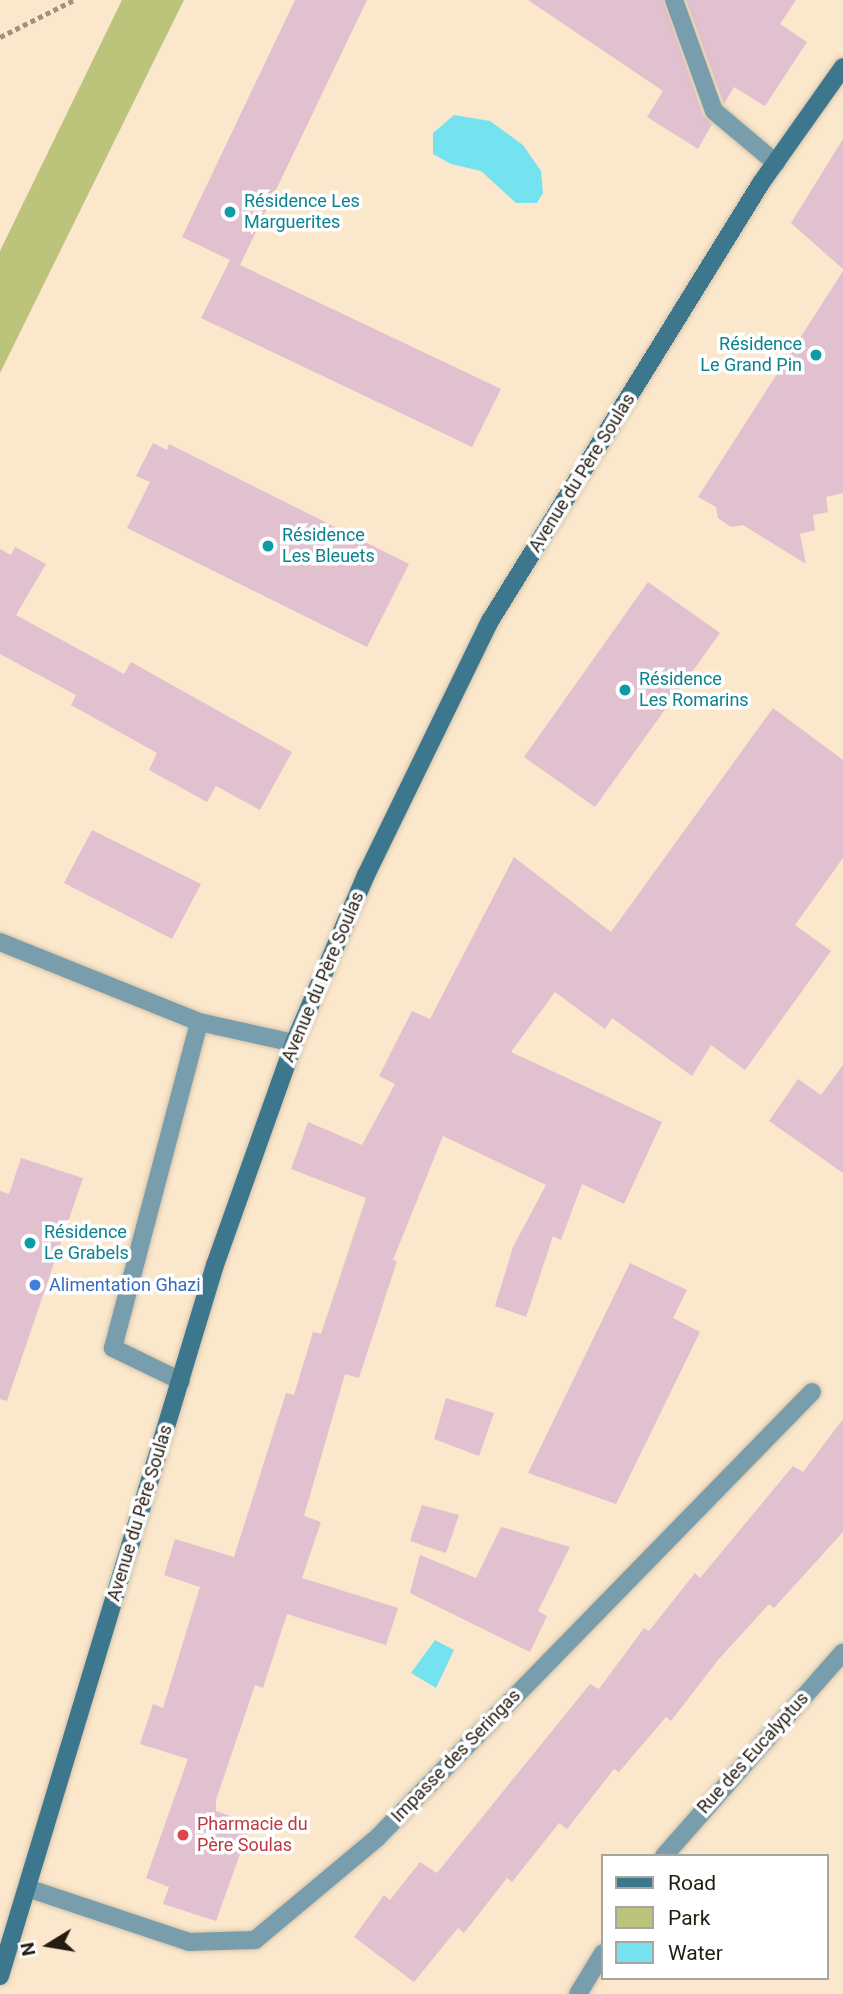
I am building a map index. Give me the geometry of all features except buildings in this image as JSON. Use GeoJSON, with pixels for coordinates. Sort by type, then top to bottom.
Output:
{"type":"FeatureCollection","features":[{"type":"Feature","properties":{"kind":"main road","name":"Avenue du Père Soulas"},"geometry":{"type":"LineString","coordinates":[[0,1976],[215,1265],[295,1043],[366,875],[490,621],[776,163],[843,66]]}},
{"type":"Feature","properties":{"kind":"street"},"geometry":{"type":"LineString","coordinates":[[674,0],[714,111],[776,163]]}},
{"type":"Feature","properties":{"kind":"street"},"geometry":{"type":"LineString","coordinates":[[0,942],[199,1022],[295,1043]]}},
{"type":"Feature","properties":{"kind":"street"},"geometry":{"type":"LineString","coordinates":[[181,1381],[113,1348],[199,1022]]}},
{"type":"Feature","properties":{"kind":"street","name":"Impasse des Seringas"},"geometry":{"type":"LineString","coordinates":[[27,1888],[189,1942],[255,1940],[377,1838],[812,1392]]}},
{"type":"Feature","properties":{"kind":"street","name":"Rue des Eucalyptus"},"geometry":{"type":"LineString","coordinates":[[666,1854],[843,1652]]}},
{"type":"Feature","properties":{"kind":"street"},"geometry":{"type":"LineString","coordinates":[[578,1994],[602,1955]]}},
{"type":"Feature","properties":{"kind":"path"},"geometry":{"type":"LineString","coordinates":[[0,37],[74,0]]}},
{"type":"Feature","properties":{"kind":"green space"},"geometry":{"type":"Polygon","coordinates":[[[122,0],[184,0],[0,373],[0,251],[122,0]]]}},
{"type":"Feature","properties":{"kind":"water"},"geometry":{"type":"Polygon","coordinates":[[[454,115],[490,121],[523,145],[541,171],[543,193],[537,203],[516,203],[481,171],[451,164],[433,154],[433,133],[454,115]]]}},
{"type":"Feature","properties":{"kind":"water"},"geometry":{"type":"Polygon","coordinates":[[[435,1640],[454,1650],[436,1688],[411,1673],[435,1640]]]}},
{"type":"Feature","properties":{"kind":"place","name":"Résidence Les Marguerites"},"geometry":{"type":"Point","coordinates":[230,212]}},
{"type":"Feature","properties":{"kind":"place","name":"Résidence Le Grand Pin"},"geometry":{"type":"Point","coordinates":[816,355]}},
{"type":"Feature","properties":{"kind":"place","name":"Résidence Les Bleuets"},"geometry":{"type":"Point","coordinates":[268,546]}},
{"type":"Feature","properties":{"kind":"place","name":"Résidence Les Romarins"},"geometry":{"type":"Point","coordinates":[625,690]}},
{"type":"Feature","properties":{"kind":"place","name":"Résidence Le Grabels"},"geometry":{"type":"Point","coordinates":[30,1243]}},
{"type":"Feature","properties":{"kind":"place","name":"Alimentation Ghazi"},"geometry":{"type":"Point","coordinates":[35,1285]}},
{"type":"Feature","properties":{"kind":"place","name":"Pharmacie du Père Soulas"},"geometry":{"type":"Point","coordinates":[183,1835]}}]}
